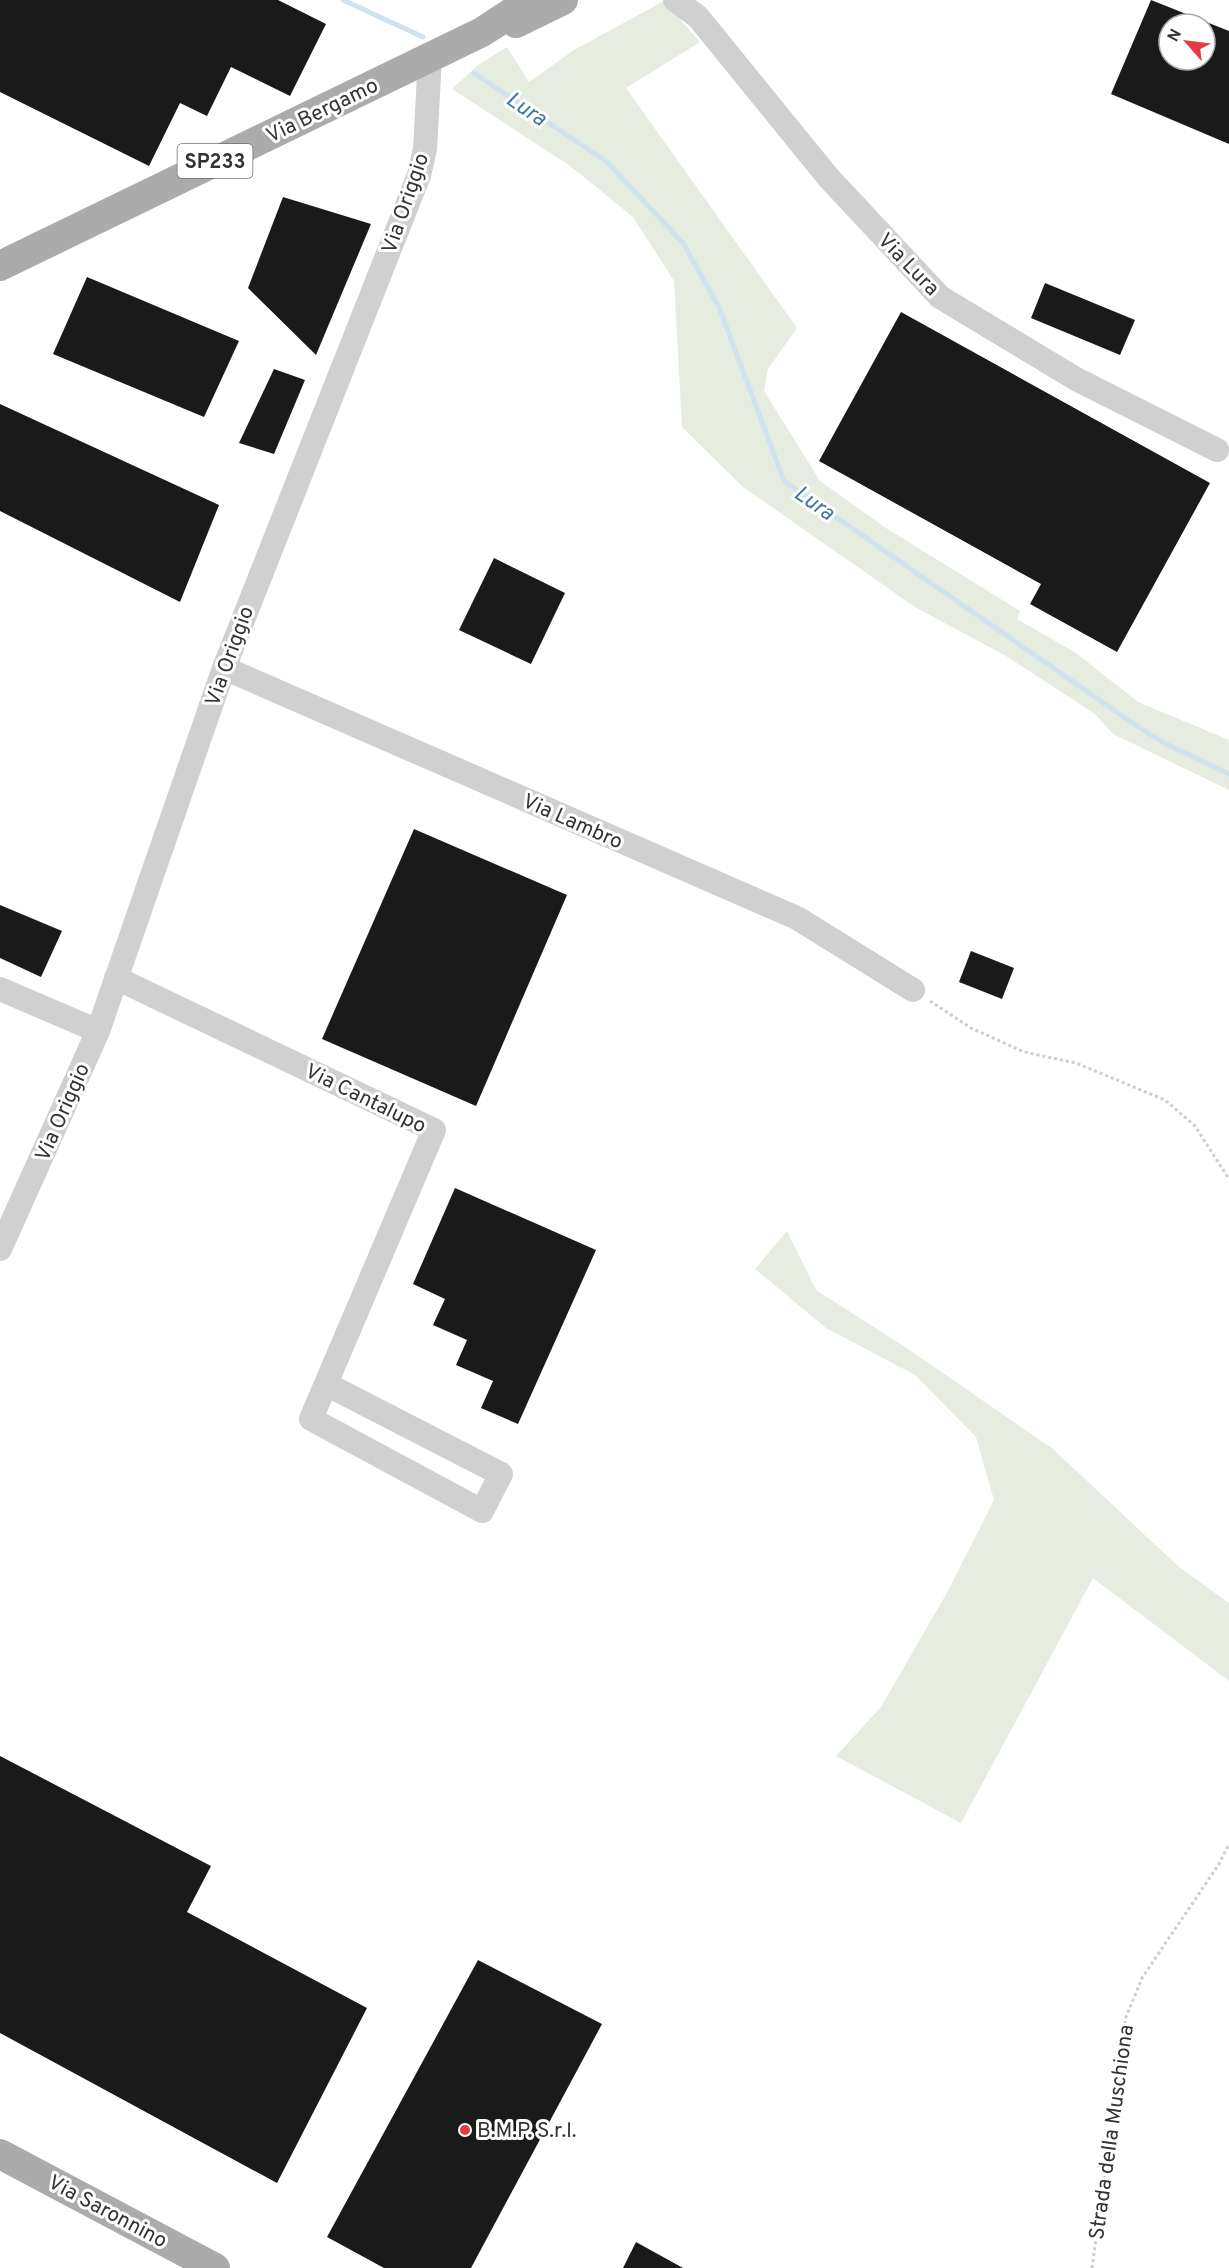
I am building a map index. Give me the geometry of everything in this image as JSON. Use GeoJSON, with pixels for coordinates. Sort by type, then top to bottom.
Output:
{"type":"FeatureCollection","features":[{"type":"Feature","properties":{"kind":"main road","name":"Via Bergamo"},"geometry":{"type":"LineString","coordinates":[[0,266],[482,32],[531,0]]}},
{"type":"Feature","properties":{"kind":"main road","name":"Via Bergamo"},"geometry":{"type":"LineString","coordinates":[[482,32],[514,24],[563,0]]}},
{"type":"Feature","properties":{"kind":"main road","name":"Via Saronnino"},"geometry":{"type":"LineString","coordinates":[[0,2154],[215,2268]]}},
{"type":"Feature","properties":{"kind":"street","name":"Via Lura"},"geometry":{"type":"LineString","coordinates":[[675,0],[695,8],[828,177],[940,297],[1076,379],[1217,450]]}},
{"type":"Feature","properties":{"kind":"street","name":"Via Origgio"},"geometry":{"type":"LineString","coordinates":[[0,1249],[98,1031],[224,668],[418,175],[425,149],[430,57]]}},
{"type":"Feature","properties":{"kind":"street","name":"Via Lambro"},"geometry":{"type":"LineString","coordinates":[[224,668],[797,918],[914,990]]}},
{"type":"Feature","properties":{"kind":"street","name":"Via Cantalupo"},"geometry":{"type":"LineString","coordinates":[[116,978],[434,1130],[311,1419],[482,1511],[501,1474],[326,1384]]}},
{"type":"Feature","properties":{"kind":"street"},"geometry":{"type":"LineString","coordinates":[[0,989],[98,1031]]}},
{"type":"Feature","properties":{"kind":"path"},"geometry":{"type":"LineString","coordinates":[[914,990],[972,1028],[1024,1052],[1077,1063],[1165,1100],[1195,1126],[1229,1179]]}},
{"type":"Feature","properties":{"kind":"path","name":"Strada della Muschiona"},"geometry":{"type":"LineString","coordinates":[[1092,2268],[1126,2017],[1142,1978],[1220,1864],[1229,1844]]}},
{"type":"Feature","properties":{"kind":"shaded area"},"geometry":{"type":"Polygon","coordinates":[[[664,1],[700,42],[626,88],[797,328],[768,369],[764,391],[820,481],[886,528],[1020,611],[1017,619],[1076,653],[1138,702],[1229,740],[1229,790],[1113,734],[1095,714],[1006,656],[915,607],[743,487],[682,427],[674,281],[633,217],[569,165],[452,89],[478,65],[507,47],[529,82],[574,50],[664,1]]]}},
{"type":"Feature","properties":{"kind":"shaded area"},"geometry":{"type":"Polygon","coordinates":[[[787,1231],[816,1290],[908,1349],[1053,1449],[1179,1567],[1229,1603],[1229,1681],[1093,1578],[961,1823],[836,1756],[881,1707],[948,1591],[994,1500],[976,1437],[915,1375],[826,1328],[755,1269],[787,1231]]]}},
{"type":"Feature","properties":{"kind":"building"},"geometry":{"type":"Polygon","coordinates":[[[0,0],[278,0],[326,24],[290,96],[231,67],[207,116],[180,103],[149,166],[0,92],[0,0]]]}},
{"type":"Feature","properties":{"kind":"building"},"geometry":{"type":"Polygon","coordinates":[[[1151,0],[1181,12],[1157,12],[1157,72],[1217,72],[1217,26],[1229,31],[1229,144],[1111,94],[1151,0]]]}},
{"type":"Feature","properties":{"kind":"building"},"geometry":{"type":"Polygon","coordinates":[[[283,197],[371,224],[316,355],[248,288],[283,197]]]}},
{"type":"Feature","properties":{"kind":"building"},"geometry":{"type":"Polygon","coordinates":[[[87,277],[239,341],[204,417],[53,354],[87,277]]]}},
{"type":"Feature","properties":{"kind":"building"},"geometry":{"type":"Polygon","coordinates":[[[1045,283],[1135,320],[1120,355],[1031,318],[1045,283]]]}},
{"type":"Feature","properties":{"kind":"building"},"geometry":{"type":"Polygon","coordinates":[[[901,312],[1210,483],[1117,652],[1030,604],[1041,584],[819,461],[901,312]]]}},
{"type":"Feature","properties":{"kind":"building"},"geometry":{"type":"Polygon","coordinates":[[[274,369],[305,380],[274,454],[239,443],[274,369]]]}},
{"type":"Feature","properties":{"kind":"building"},"geometry":{"type":"Polygon","coordinates":[[[0,404],[219,505],[180,602],[0,511],[0,404]]]}},
{"type":"Feature","properties":{"kind":"building"},"geometry":{"type":"Polygon","coordinates":[[[494,558],[565,593],[531,664],[459,630],[494,558]]]}},
{"type":"Feature","properties":{"kind":"building"},"geometry":{"type":"Polygon","coordinates":[[[414,829],[567,895],[476,1106],[322,1039],[414,829]]]}},
{"type":"Feature","properties":{"kind":"building"},"geometry":{"type":"Polygon","coordinates":[[[0,905],[62,931],[41,977],[0,958],[0,905]]]}},
{"type":"Feature","properties":{"kind":"building"},"geometry":{"type":"Polygon","coordinates":[[[971,951],[1014,968],[1002,999],[959,982],[971,951]]]}},
{"type":"Feature","properties":{"kind":"building"},"geometry":{"type":"Polygon","coordinates":[[[455,1188],[596,1250],[518,1424],[481,1408],[493,1381],[456,1365],[467,1340],[433,1325],[445,1299],[413,1284],[455,1188]]]}},
{"type":"Feature","properties":{"kind":"building"},"geometry":{"type":"Polygon","coordinates":[[[0,1756],[211,1866],[187,1912],[367,2008],[277,2183],[0,2033],[0,1756]]]}},
{"type":"Feature","properties":{"kind":"building","name":"B.M.P. S.r.l."},"geometry":{"type":"Polygon","coordinates":[[[478,1960],[602,2024],[471,2268],[384,2268],[327,2237],[478,1960]]]}},
{"type":"Feature","properties":{"kind":"building"},"geometry":{"type":"Polygon","coordinates":[[[636,2242],[683,2268],[623,2268],[636,2242]]]}},
{"type":"Feature","properties":{"kind":"waterway","name":"Lura"},"geometry":{"type":"LineString","coordinates":[[343,0],[423,37]]}},
{"type":"Feature","properties":{"kind":"waterway","name":"Lura"},"geometry":{"type":"LineString","coordinates":[[474,73],[606,161],[683,243],[719,307],[784,481],[1131,722],[1166,744],[1229,774]]}},
{"type":"Feature","properties":{"kind":"place","name":"B.M.P. S.r.l."},"geometry":{"type":"Point","coordinates":[465,2130]}}]}
